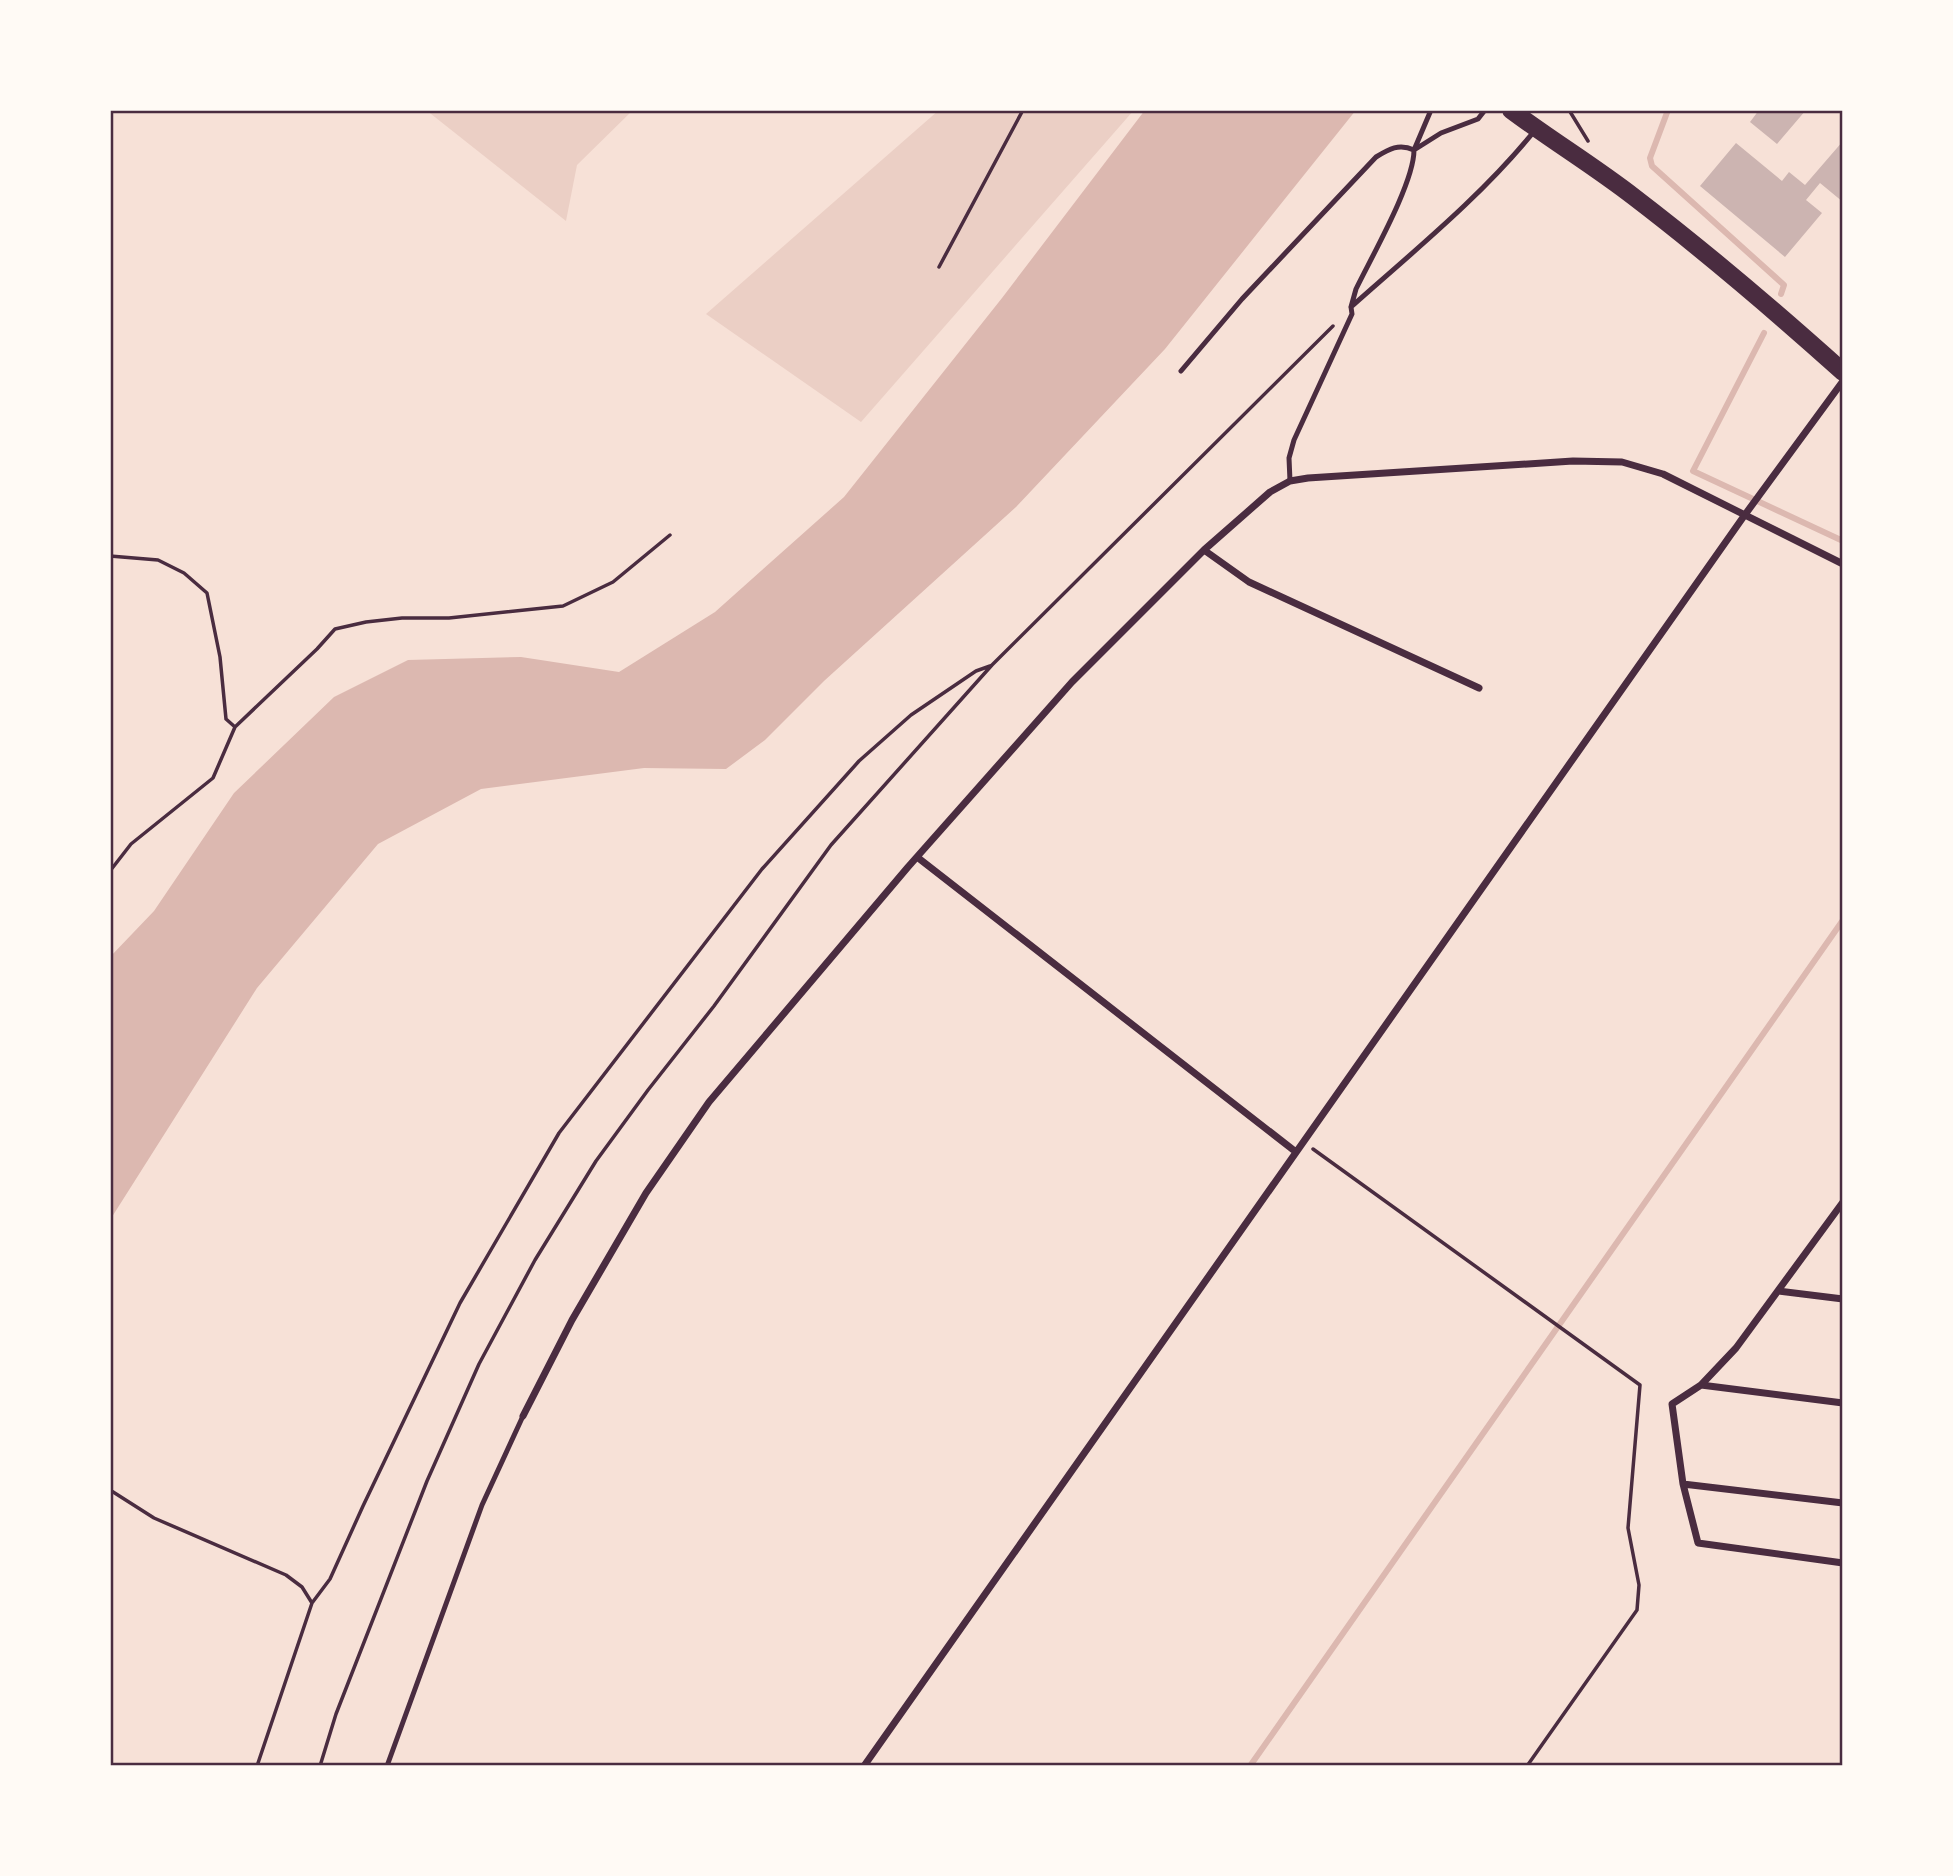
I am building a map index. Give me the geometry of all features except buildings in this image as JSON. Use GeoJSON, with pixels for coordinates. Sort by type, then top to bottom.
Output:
{"type":"FeatureCollection","features":[{"type":"Feature","properties":{"kind":"main road"},"geometry":{"type":"LineString","coordinates":[[1516,114],[1538,127],[1682,235],[1784,319],[1843,372]]}},
{"type":"Feature","properties":{"kind":"street"},"geometry":{"type":"LineString","coordinates":[[864,1766],[1744,516],[1843,381]]}},
{"type":"Feature","properties":{"kind":"street"},"geometry":{"type":"LineString","coordinates":[[523,1416],[572,1320],[646,1192],[709,1102],[917,857],[1072,682],[1204,550],[1270,492],[1290,481],[1573,461],[1622,462],[1663,474],[1843,565]]}},
{"type":"Feature","properties":{"kind":"street"},"geometry":{"type":"LineString","coordinates":[[1204,550],[1248,582],[1479,688]]}},
{"type":"Feature","properties":{"kind":"street"},"geometry":{"type":"LineString","coordinates":[[917,857],[1296,1152]]}},
{"type":"Feature","properties":{"kind":"street"},"geometry":{"type":"LineString","coordinates":[[1843,1202],[1736,1348],[1702,1385],[1672,1404],[1683,1484],[1698,1543],[1843,1563]]}},
{"type":"Feature","properties":{"kind":"street"},"geometry":{"type":"LineString","coordinates":[[1777,1291],[1843,1299]]}},
{"type":"Feature","properties":{"kind":"street"},"geometry":{"type":"LineString","coordinates":[[1702,1385],[1843,1403]]}},
{"type":"Feature","properties":{"kind":"street"},"geometry":{"type":"LineString","coordinates":[[1683,1484],[1843,1503]]}},
{"type":"Feature","properties":{"kind":"lane"},"geometry":{"type":"LineString","coordinates":[[1290,481],[1289,458],[1294,440],[1352,314],[1356,289],[1405,186],[1414,162],[1414,150],[1431,110]]}},
{"type":"Feature","properties":{"kind":"lane"},"geometry":{"type":"LineString","coordinates":[[1414,150],[1441,133],[1478,119],[1485,110]]}},
{"type":"Feature","properties":{"kind":"lane"},"geometry":{"type":"LineString","coordinates":[[1351,307],[1475,196],[1510,161],[1538,127]]}},
{"type":"Feature","properties":{"kind":"lane"},"geometry":{"type":"LineString","coordinates":[[1181,371],[1242,299],[1376,157],[1389,149],[1404,146],[1414,150]]}},
{"type":"Feature","properties":{"kind":"lane"},"geometry":{"type":"LineString","coordinates":[[387,1766],[482,1505],[523,1416]]}},
{"type":"Feature","properties":{"kind":"path"},"geometry":{"type":"LineString","coordinates":[[939,267],[1023,110]]}},
{"type":"Feature","properties":{"kind":"path"},"geometry":{"type":"LineString","coordinates":[[320,1766],[336,1714],[427,1481],[479,1364],[542,1249],[596,1161],[714,1006],[831,845],[992,665],[1351,307]]}},
{"type":"Feature","properties":{"kind":"path"},"geometry":{"type":"LineString","coordinates":[[110,871],[131,844],[213,778],[235,727],[335,629],[402,618],[449,618],[563,606],[612,582],[670,536]]}},
{"type":"Feature","properties":{"kind":"path"},"geometry":{"type":"LineString","coordinates":[[110,556],[158,560],[184,573],[207,593],[220,657],[226,719],[235,727]]}},
{"type":"Feature","properties":{"kind":"path"},"geometry":{"type":"LineString","coordinates":[[257,1766],[312,1603],[330,1579],[460,1303],[559,1133],[754,879],[859,761],[911,715],[976,671],[992,665]]}},
{"type":"Feature","properties":{"kind":"path"},"geometry":{"type":"LineString","coordinates":[[1303,1142],[1640,1385],[1628,1528],[1639,1585],[1637,1611],[1528,1766]]}},
{"type":"Feature","properties":{"kind":"path"},"geometry":{"type":"LineString","coordinates":[[110,1490],[154,1518],[286,1575],[302,1587],[312,1603]]}},
{"type":"Feature","properties":{"kind":"shaded area"},"geometry":{"type":"Polygon","coordinates":[[[426,110],[633,110],[577,165],[566,221],[426,110]]]}},
{"type":"Feature","properties":{"kind":"shaded area"},"geometry":{"type":"Polygon","coordinates":[[[939,110],[1134,110],[861,422],[706,314],[939,110]]]}},
{"type":"Feature","properties":{"kind":"shaded area"},"geometry":{"type":"Polygon","coordinates":[[[1145,110],[1356,110],[1165,349],[1016,507],[824,681],[765,740],[726,769],[644,768],[481,789],[378,844],[257,988],[110,1220],[110,957],[154,911],[234,793],[334,697],[408,660],[521,657],[619,672],[715,612],[844,497],[1002,298],[1145,110]]]}},
{"type":"Feature","properties":{"kind":"waterway"},"geometry":{"type":"LineString","coordinates":[[1668,110],[1650,158],[1652,166],[1784,285],[1781,294]]}},
{"type":"Feature","properties":{"kind":"waterway"},"geometry":{"type":"LineString","coordinates":[[1764,333],[1693,471],[1843,541]]}},
{"type":"Feature","properties":{"kind":"waterway"},"geometry":{"type":"LineString","coordinates":[[1250,1766],[1843,920]]}}]}
